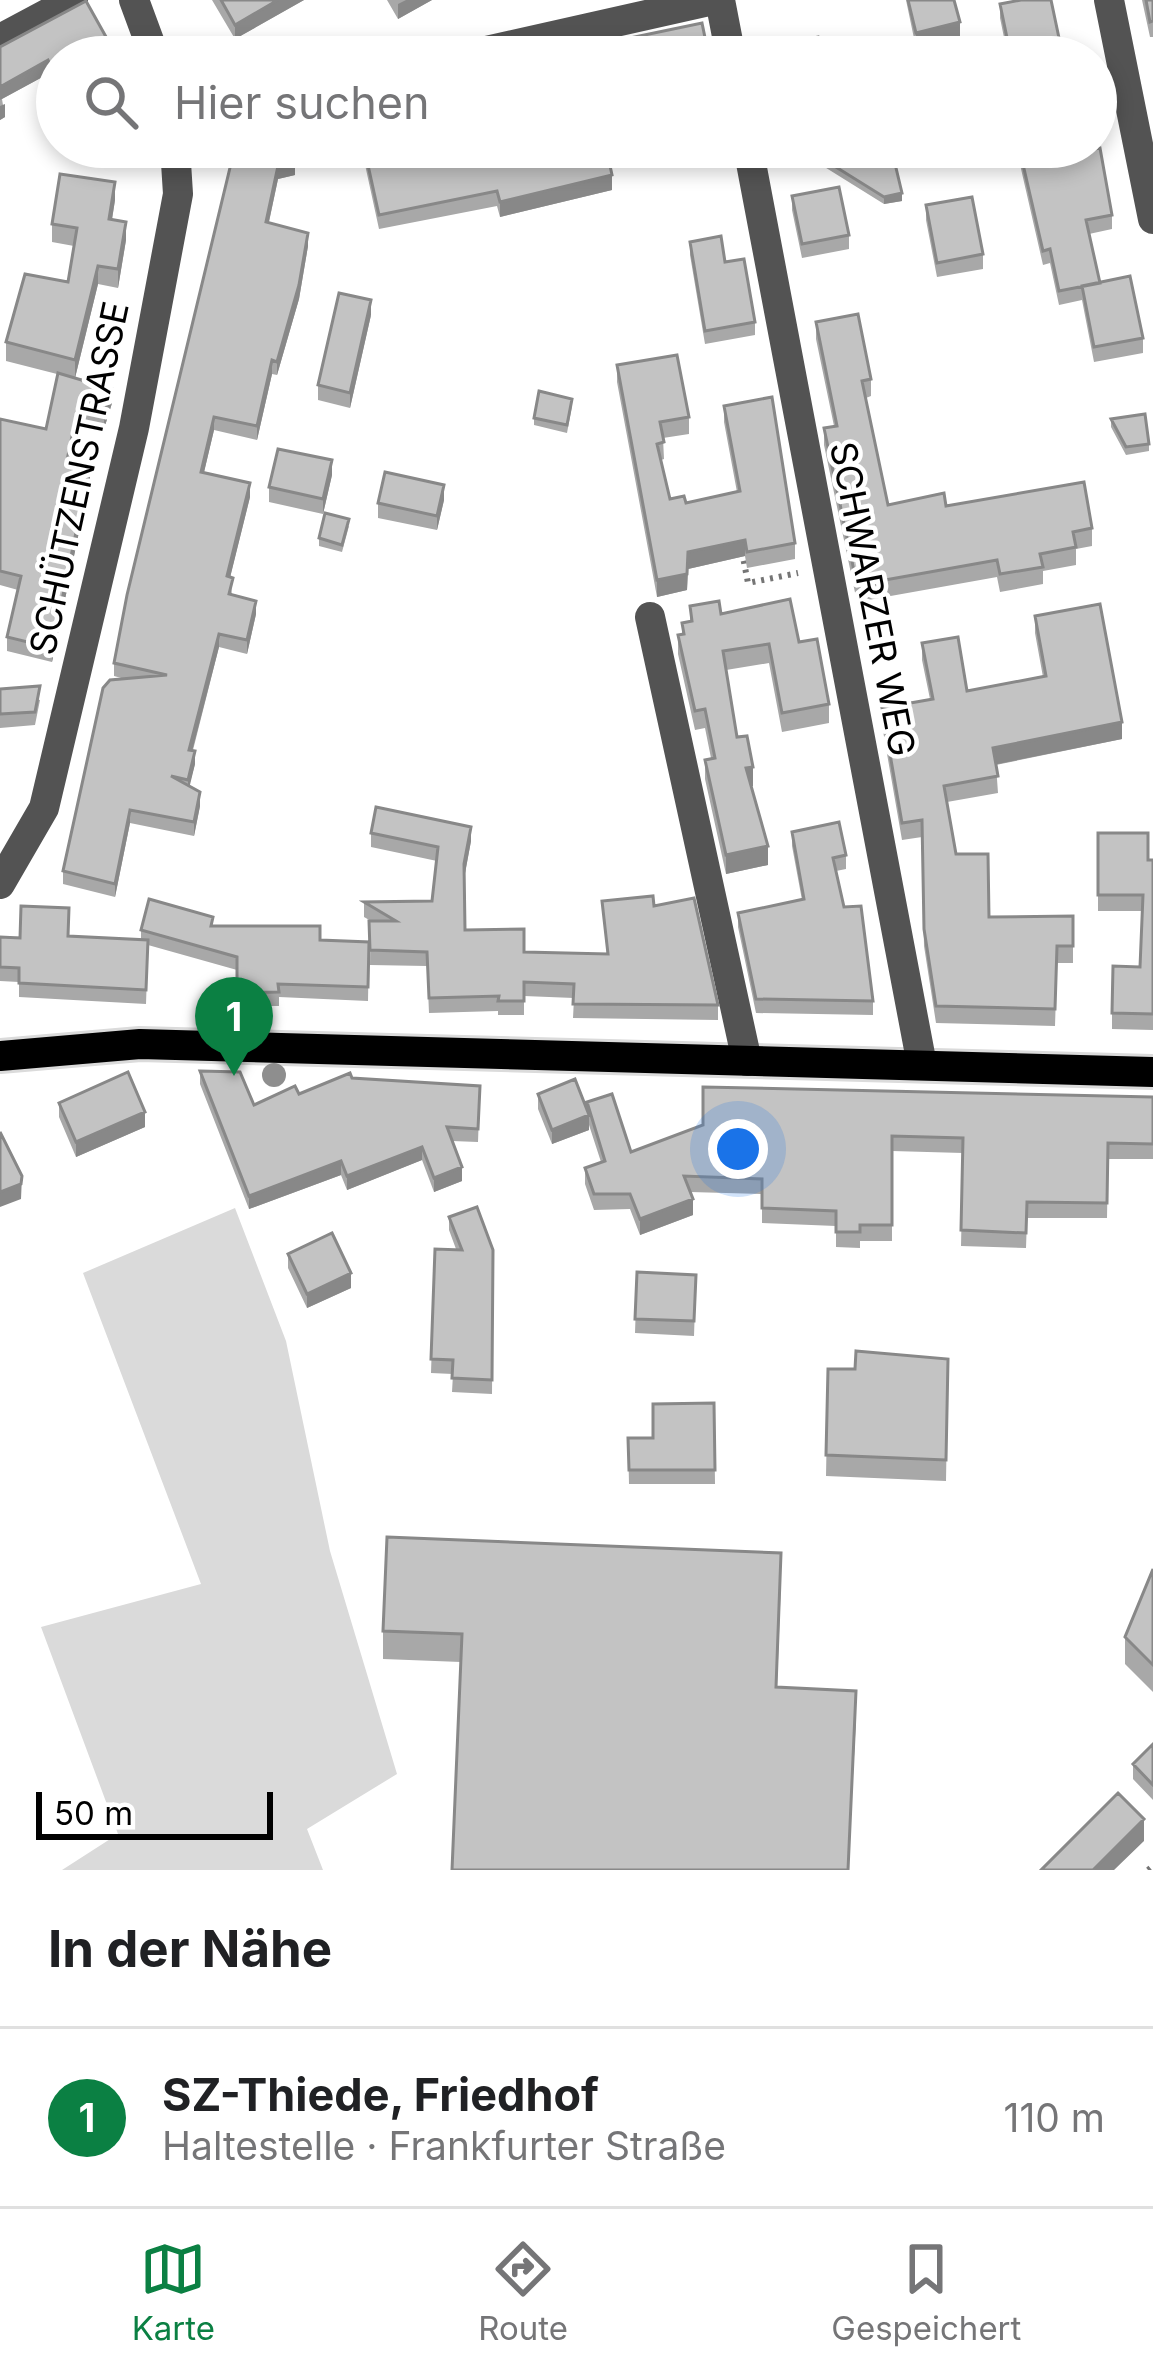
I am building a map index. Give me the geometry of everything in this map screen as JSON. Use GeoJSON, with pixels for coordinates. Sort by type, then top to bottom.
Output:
{"type":"FeatureCollection","features":[{"type":"Feature","properties":{"kind":"main road"},"geometry":{"type":"LineString","coordinates":[[0,1056],[140,1045],[1153,1072]]}},
{"type":"Feature","properties":{"kind":"street"},"geometry":{"type":"LineString","coordinates":[[0,39],[73,0]]}},
{"type":"Feature","properties":{"kind":"street"},"geometry":{"type":"LineString","coordinates":[[134,0],[147,36]]}},
{"type":"Feature","properties":{"kind":"street"},"geometry":{"type":"LineString","coordinates":[[555,36],[717,0],[726,36]]}},
{"type":"Feature","properties":{"kind":"street"},"geometry":{"type":"LineString","coordinates":[[1109,0],[1116,36]]}},
{"type":"Feature","properties":{"kind":"street"},"geometry":{"type":"LineString","coordinates":[[1117,40],[1153,219]]}},
{"type":"Feature","properties":{"kind":"street","name":"SCHÜTZENSTRASSE"},"geometry":{"type":"LineString","coordinates":[[0,884],[44,808],[113,517],[178,194],[176,168]]}},
{"type":"Feature","properties":{"kind":"street","name":"SCHWARZER WEG"},"geometry":{"type":"LineString","coordinates":[[752,168],[922,1065]]}},
{"type":"Feature","properties":{"kind":"street"},"geometry":{"type":"LineString","coordinates":[[650,617],[747,1061]]}},
{"type":"Feature","properties":{"kind":"path"},"geometry":{"type":"LineString","coordinates":[[740,538],[748,583],[803,572]]}},
{"type":"Feature","properties":{"kind":"shaded area"},"geometry":{"type":"Polygon","coordinates":[[[235,1208],[286,1341],[330,1551],[397,1774],[307,1829],[323,1870],[62,1870],[118,1834],[41,1627],[201,1584],[83,1273],[235,1208]]]}},
{"type":"Feature","properties":{"kind":"building"},"geometry":{"type":"Polygon","coordinates":[[[221,0],[278,0],[235,25],[221,0]]]}},
{"type":"Feature","properties":{"kind":"building"},"geometry":{"type":"Polygon","coordinates":[[[908,0],[954,0],[960,22],[916,33],[908,0]]]}},
{"type":"Feature","properties":{"kind":"building"},"geometry":{"type":"Polygon","coordinates":[[[1051,0],[1059,36],[1007,36],[1000,4],[1051,0]]]}},
{"type":"Feature","properties":{"kind":"building"},"geometry":{"type":"Polygon","coordinates":[[[1146,0],[1153,0],[1150,22],[1146,0]]]}},
{"type":"Feature","properties":{"kind":"building"},"geometry":{"type":"Polygon","coordinates":[[[86,1],[106,36],[36,36],[36,67],[0,87],[0,47],[86,1]]]}},
{"type":"Feature","properties":{"kind":"building"},"geometry":{"type":"Polygon","coordinates":[[[702,23],[705,36],[640,36],[702,23]]]}},
{"type":"Feature","properties":{"kind":"building"},"geometry":{"type":"Polygon","coordinates":[[[230,168],[278,168],[266,222],[308,233],[299,285],[277,362],[272,360],[257,426],[214,417],[201,472],[250,483],[227,576],[233,578],[229,594],[256,601],[247,640],[219,634],[189,750],[195,751],[188,780],[171,776],[200,792],[194,822],[130,810],[115,884],[63,871],[103,688],[110,680],[167,675],[114,663],[230,168]]]}},
{"type":"Feature","properties":{"kind":"building"},"geometry":{"type":"Polygon","coordinates":[[[369,168],[610,168],[612,175],[500,202],[497,191],[379,215],[369,168]]]}},
{"type":"Feature","properties":{"kind":"building"},"geometry":{"type":"Polygon","coordinates":[[[837,168],[896,168],[902,193],[884,197],[837,168]]]}},
{"type":"Feature","properties":{"kind":"building"},"geometry":{"type":"Polygon","coordinates":[[[1024,168],[1104,168],[1112,215],[1086,220],[1100,283],[1059,291],[1050,249],[1043,251],[1024,168]]]}},
{"type":"Feature","properties":{"kind":"building"},"geometry":{"type":"Polygon","coordinates":[[[60,174],[115,182],[109,219],[126,222],[118,269],[98,266],[75,360],[6,342],[25,274],[68,282],[77,228],[52,224],[60,174]]]}},
{"type":"Feature","properties":{"kind":"building"},"geometry":{"type":"Polygon","coordinates":[[[839,187],[849,235],[802,244],[792,196],[839,187]]]}},
{"type":"Feature","properties":{"kind":"building"},"geometry":{"type":"Polygon","coordinates":[[[972,197],[983,254],[937,263],[926,205],[972,197]]]}},
{"type":"Feature","properties":{"kind":"building"},"geometry":{"type":"Polygon","coordinates":[[[721,236],[725,262],[744,259],[755,322],[705,331],[690,242],[721,236]]]}},
{"type":"Feature","properties":{"kind":"building"},"geometry":{"type":"Polygon","coordinates":[[[1130,276],[1143,338],[1094,347],[1082,286],[1130,276]]]}},
{"type":"Feature","properties":{"kind":"building"},"geometry":{"type":"Polygon","coordinates":[[[339,293],[371,300],[350,393],[318,385],[339,293]]]}},
{"type":"Feature","properties":{"kind":"building"},"geometry":{"type":"Polygon","coordinates":[[[858,314],[871,379],[862,381],[888,505],[944,493],[946,506],[1084,482],[1092,528],[1073,532],[1076,547],[1040,554],[1043,567],[1000,574],[997,560],[857,585],[824,428],[837,426],[816,322],[858,314]]]}},
{"type":"Feature","properties":{"kind":"building"},"geometry":{"type":"Polygon","coordinates":[[[677,355],[689,417],[660,422],[664,442],[657,444],[670,499],[684,496],[686,503],[740,491],[724,406],[772,397],[795,543],[747,552],[745,540],[688,552],[687,574],[657,580],[617,365],[677,355]]]}},
{"type":"Feature","properties":{"kind":"building"},"geometry":{"type":"Polygon","coordinates":[[[58,373],[112,389],[104,415],[78,408],[67,460],[90,465],[52,648],[7,637],[21,576],[0,571],[0,419],[46,429],[58,373]]]}},
{"type":"Feature","properties":{"kind":"building"},"geometry":{"type":"Polygon","coordinates":[[[539,391],[572,399],[567,425],[534,418],[539,391]]]}},
{"type":"Feature","properties":{"kind":"building"},"geometry":{"type":"Polygon","coordinates":[[[1145,414],[1149,444],[1126,447],[1111,419],[1145,414]]]}},
{"type":"Feature","properties":{"kind":"building"},"geometry":{"type":"Polygon","coordinates":[[[278,449],[332,460],[323,499],[269,487],[278,449]]]}},
{"type":"Feature","properties":{"kind":"building"},"geometry":{"type":"Polygon","coordinates":[[[385,472],[444,485],[437,516],[378,503],[385,472]]]}},
{"type":"Feature","properties":{"kind":"building"},"geometry":{"type":"Polygon","coordinates":[[[325,513],[349,519],[342,545],[319,538],[325,513]]]}},
{"type":"Feature","properties":{"kind":"building"},"geometry":{"type":"Polygon","coordinates":[[[790,599],[799,642],[817,639],[829,704],[782,713],[769,644],[723,651],[737,737],[747,736],[753,767],[746,768],[768,846],[726,855],[705,760],[715,758],[705,709],[695,711],[678,635],[684,634],[682,623],[692,621],[690,606],[719,601],[721,614],[790,599]]]}},
{"type":"Feature","properties":{"kind":"building"},"geometry":{"type":"Polygon","coordinates":[[[1100,604],[1122,722],[993,748],[998,776],[944,786],[956,854],[988,854],[989,917],[1073,916],[1073,946],[1057,946],[1055,1009],[936,1006],[924,929],[922,820],[902,823],[882,708],[933,699],[922,643],[958,637],[967,691],[1046,676],[1035,616],[1100,604]]]}},
{"type":"Feature","properties":{"kind":"building"},"geometry":{"type":"Polygon","coordinates":[[[40,686],[35,712],[0,714],[0,689],[40,686]]]}},
{"type":"Feature","properties":{"kind":"building"},"geometry":{"type":"Polygon","coordinates":[[[376,807],[471,827],[464,864],[465,930],[524,929],[524,952],[608,954],[602,901],[653,896],[654,906],[694,898],[718,1005],[573,1004],[574,984],[524,982],[524,1001],[498,1001],[499,996],[429,998],[427,952],[370,950],[369,921],[396,921],[364,902],[432,901],[438,847],[371,833],[376,807]]]}},
{"type":"Feature","properties":{"kind":"building"},"geometry":{"type":"Polygon","coordinates":[[[839,822],[846,855],[833,858],[844,907],[861,906],[873,1001],[756,999],[738,913],[804,899],[792,832],[839,822]]]}},
{"type":"Feature","properties":{"kind":"building"},"geometry":{"type":"Polygon","coordinates":[[[1098,833],[1148,833],[1148,860],[1153,860],[1153,1014],[1112,1013],[1113,966],[1140,967],[1143,895],[1098,895],[1098,833]]]}},
{"type":"Feature","properties":{"kind":"building"},"geometry":{"type":"Polygon","coordinates":[[[149,899],[213,917],[211,926],[320,926],[320,940],[369,942],[368,987],[278,984],[279,992],[237,993],[237,957],[141,930],[149,899]]]}},
{"type":"Feature","properties":{"kind":"building"},"geometry":{"type":"Polygon","coordinates":[[[21,906],[69,908],[68,936],[148,940],[146,990],[19,983],[19,968],[0,967],[0,937],[20,938],[21,906]]]}},
{"type":"Feature","properties":{"kind":"building"},"geometry":{"type":"Polygon","coordinates":[[[200,1071],[240,1072],[254,1105],[295,1086],[299,1094],[350,1073],[352,1078],[480,1086],[478,1129],[447,1127],[462,1167],[434,1178],[422,1147],[347,1176],[341,1161],[249,1196],[200,1071]]]}},
{"type":"Feature","properties":{"kind":"building"},"geometry":{"type":"Polygon","coordinates":[[[128,1072],[145,1112],[76,1142],[59,1103],[128,1072]]]}},
{"type":"Feature","properties":{"kind":"building"},"geometry":{"type":"Polygon","coordinates":[[[575,1079],[589,1115],[552,1130],[538,1094],[575,1079]]]}},
{"type":"Feature","properties":{"kind":"building"},"geometry":{"type":"Polygon","coordinates":[[[703,1087],[1153,1097],[1153,1144],[1108,1143],[1107,1203],[1027,1202],[1026,1233],[961,1230],[963,1138],[892,1136],[892,1225],[860,1225],[860,1232],[836,1232],[836,1211],[762,1208],[762,1179],[684,1176],[693,1199],[640,1219],[630,1194],[594,1194],[585,1168],[605,1161],[587,1102],[612,1094],[631,1152],[703,1125],[703,1087]]]}},
{"type":"Feature","properties":{"kind":"building"},"geometry":{"type":"Polygon","coordinates":[[[0,1132],[22,1176],[21,1184],[0,1192],[0,1132]]]}},
{"type":"Feature","properties":{"kind":"building"},"geometry":{"type":"Polygon","coordinates":[[[477,1207],[493,1250],[492,1380],[452,1378],[453,1360],[431,1359],[435,1249],[462,1250],[449,1217],[477,1207]]]}},
{"type":"Feature","properties":{"kind":"building"},"geometry":{"type":"Polygon","coordinates":[[[332,1233],[351,1273],[307,1294],[288,1254],[332,1233]]]}},
{"type":"Feature","properties":{"kind":"building"},"geometry":{"type":"Polygon","coordinates":[[[637,1272],[696,1275],[694,1321],[635,1319],[637,1272]]]}},
{"type":"Feature","properties":{"kind":"building"},"geometry":{"type":"Polygon","coordinates":[[[856,1351],[948,1359],[946,1460],[826,1455],[828,1369],[855,1369],[856,1351]]]}},
{"type":"Feature","properties":{"kind":"building"},"geometry":{"type":"Polygon","coordinates":[[[714,1403],[715,1470],[629,1470],[628,1438],[653,1438],[653,1404],[714,1403]]]}},
{"type":"Feature","properties":{"kind":"building"},"geometry":{"type":"Polygon","coordinates":[[[387,1537],[781,1553],[776,1687],[856,1691],[848,1870],[452,1870],[462,1634],[383,1631],[387,1537]]]}},
{"type":"Feature","properties":{"kind":"building"},"geometry":{"type":"Polygon","coordinates":[[[1153,1569],[1153,1665],[1125,1637],[1153,1569]]]}},
{"type":"Feature","properties":{"kind":"building"},"geometry":{"type":"Polygon","coordinates":[[[1153,1744],[1153,1785],[1133,1764],[1153,1744]]]}},
{"type":"Feature","properties":{"kind":"building"},"geometry":{"type":"Polygon","coordinates":[[[1118,1793],[1144,1819],[1093,1870],[1041,1870],[1118,1793]]]}},
{"type":"Feature","properties":{"kind":"place","name":"SZ-Thiede, Friedhof"},"geometry":{"type":"Point","coordinates":[234,1076]}}]}
